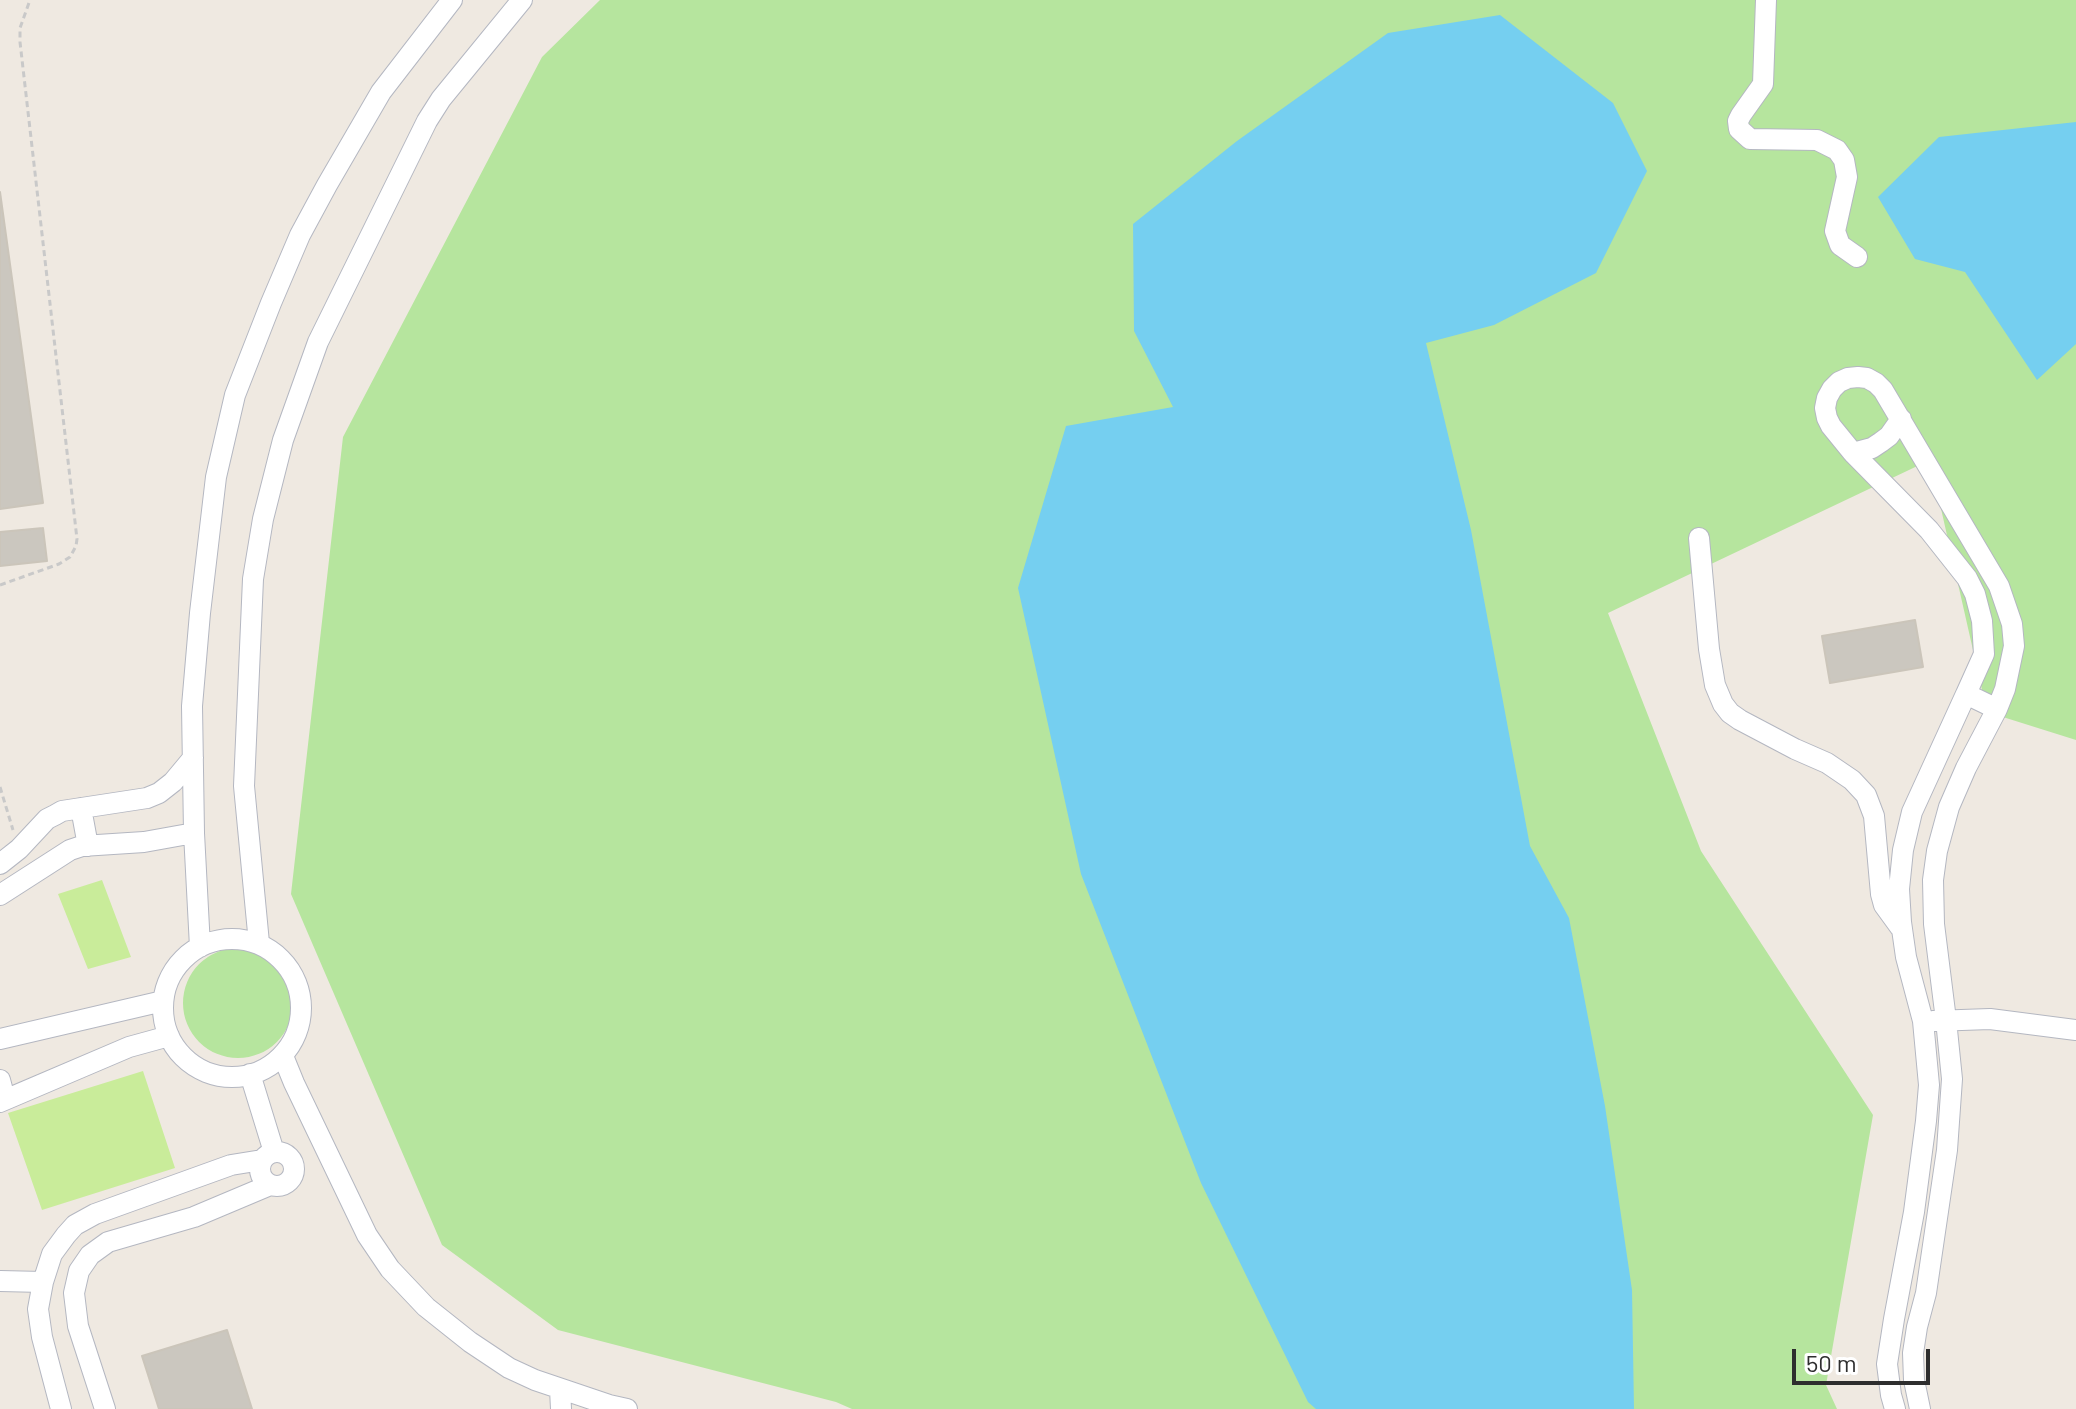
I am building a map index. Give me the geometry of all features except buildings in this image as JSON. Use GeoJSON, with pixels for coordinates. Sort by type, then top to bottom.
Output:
{"type":"FeatureCollection","features":[{"type":"Feature","properties":{"kind":"street"},"geometry":{"type":"LineString","coordinates":[[200,947],[192,706],[216,477],[235,395],[300,235],[327,185],[381,92],[452,0]]}},
{"type":"Feature","properties":{"kind":"street"},"geometry":{"type":"LineString","coordinates":[[259,943],[244,786],[253,579],[263,519],[283,440],[318,342],[427,121],[441,99],[522,0]]}},
{"type":"Feature","properties":{"kind":"street"},"geometry":{"type":"LineString","coordinates":[[1766,0],[1763,84],[1741,115],[1739,129],[1750,139],[1817,140],[1837,150],[1844,160],[1847,177],[1835,231],[1840,245],[1857,257]]}},
{"type":"Feature","properties":{"kind":"street"},"geometry":{"type":"LineString","coordinates":[[1895,1409],[1887,1364],[1914,1212],[1929,1085],[1923,1021],[1902,930],[1899,889],[1903,850],[1912,812],[1984,654],[1982,621],[1967,578],[1916,518],[1853,453],[1827,418],[1825,408],[1832,389],[1839,382],[1858,377],[1867,378],[1883,390],[1999,586],[2012,624],[2014,646],[2005,689],[1997,709],[1949,807],[1933,880],[1934,924],[1952,1079],[1947,1150],[1926,1293],[1913,1353],[1920,1409]]}},
{"type":"Feature","properties":{"kind":"street"},"geometry":{"type":"LineString","coordinates":[[1853,453],[1881,442],[1901,419]]}},
{"type":"Feature","properties":{"kind":"street"},"geometry":{"type":"LineString","coordinates":[[1916,518],[1946,496]]}},
{"type":"Feature","properties":{"kind":"street"},"geometry":{"type":"LineString","coordinates":[[1699,538],[1709,649],[1715,685],[1723,704],[1740,720],[1827,763],[1852,780],[1866,795],[1874,816],[1881,894],[1884,905],[1902,930]]}},
{"type":"Feature","properties":{"kind":"street"},"geometry":{"type":"LineString","coordinates":[[1966,694],[1997,709]]}},
{"type":"Feature","properties":{"kind":"street"},"geometry":{"type":"LineString","coordinates":[[0,864],[47,819],[62,811],[147,798],[159,793],[193,758]]}},
{"type":"Feature","properties":{"kind":"street"},"geometry":{"type":"LineString","coordinates":[[81,808],[88,846]]}},
{"type":"Feature","properties":{"kind":"street"},"geometry":{"type":"LineString","coordinates":[[0,895],[70,850],[194,833]]}},
{"type":"Feature","properties":{"kind":"street"},"geometry":{"type":"LineString","coordinates":[[226,939],[259,943],[278,955],[295,977],[302,1005],[298,1032],[283,1056],[262,1070],[238,1077],[210,1073],[185,1059],[169,1036],[163,1019],[163,1001],[169,979],[181,961],[200,947],[226,939]]}},
{"type":"Feature","properties":{"kind":"street"},"geometry":{"type":"LineString","coordinates":[[0,1039],[163,1001]]}},
{"type":"Feature","properties":{"kind":"street"},"geometry":{"type":"LineString","coordinates":[[1923,1021],[1990,1019],[2076,1030]]}},
{"type":"Feature","properties":{"kind":"street"},"geometry":{"type":"LineString","coordinates":[[2,1093],[129,1047],[169,1036]]}},
{"type":"Feature","properties":{"kind":"street"},"geometry":{"type":"LineString","coordinates":[[283,1056],[367,1235],[390,1269],[426,1307],[470,1342],[561,1399],[627,1409]]}},
{"type":"Feature","properties":{"kind":"street"},"geometry":{"type":"LineString","coordinates":[[250,1074],[268,1156],[259,1170],[270,1185]]}},
{"type":"Feature","properties":{"kind":"street"},"geometry":{"type":"LineString","coordinates":[[61,1409],[38,1309],[52,1254],[75,1225],[95,1214],[231,1165],[283,1153],[291,1158],[294,1167],[288,1183],[270,1185],[194,1217],[108,1242],[90,1255],[79,1271],[74,1293],[78,1326],[105,1409]]}},
{"type":"Feature","properties":{"kind":"street"},"geometry":{"type":"LineString","coordinates":[[183,1182],[194,1217]]}},
{"type":"Feature","properties":{"kind":"street"},"geometry":{"type":"LineString","coordinates":[[0,1281],[43,1282]]}},
{"type":"Feature","properties":{"kind":"path"},"geometry":{"type":"LineString","coordinates":[[0,585],[59,564],[70,557],[77,539],[21,54],[20,28],[30,0]]}},
{"type":"Feature","properties":{"kind":"path"},"geometry":{"type":"LineString","coordinates":[[0,787],[19,849]]}},
{"type":"Feature","properties":{"kind":"green space"},"geometry":{"type":"Polygon","coordinates":[[[600,0],[2076,0],[2076,740],[1987,712],[1930,460],[1608,613],[1701,851],[1873,1115],[1826,1385],[1837,1409],[852,1409],[836,1402],[558,1330],[442,1245],[291,894],[343,437],[542,57],[600,0]]]}},
{"type":"Feature","properties":{"kind":"green space"},"geometry":{"type":"Polygon","coordinates":[[[102,880],[131,957],[88,969],[58,894],[102,880]]]}},
{"type":"Feature","properties":{"kind":"green space"},"geometry":{"type":"Polygon","coordinates":[[[238,948],[259,952],[277,964],[289,982],[293,1003],[289,1024],[277,1042],[259,1054],[238,1058],[217,1054],[199,1042],[187,1024],[183,1003],[187,982],[199,964],[217,952],[238,948]]]}},
{"type":"Feature","properties":{"kind":"green space"},"geometry":{"type":"Polygon","coordinates":[[[143,1071],[175,1168],[42,1210],[8,1113],[143,1071]]]}},
{"type":"Feature","properties":{"kind":"water"},"geometry":{"type":"Polygon","coordinates":[[[1500,15],[1613,103],[1647,171],[1596,273],[1494,325],[1426,343],[1471,530],[1530,846],[1569,918],[1605,1106],[1632,1290],[1634,1409],[1316,1409],[1308,1402],[1201,1183],[1081,874],[1018,588],[1066,426],[1173,407],[1134,331],[1133,224],[1237,141],[1388,33],[1500,15]]]}},
{"type":"Feature","properties":{"kind":"water"},"geometry":{"type":"Polygon","coordinates":[[[2076,122],[2076,344],[2037,380],[1965,272],[1915,259],[1878,197],[1939,137],[2076,122]]]}}]}
